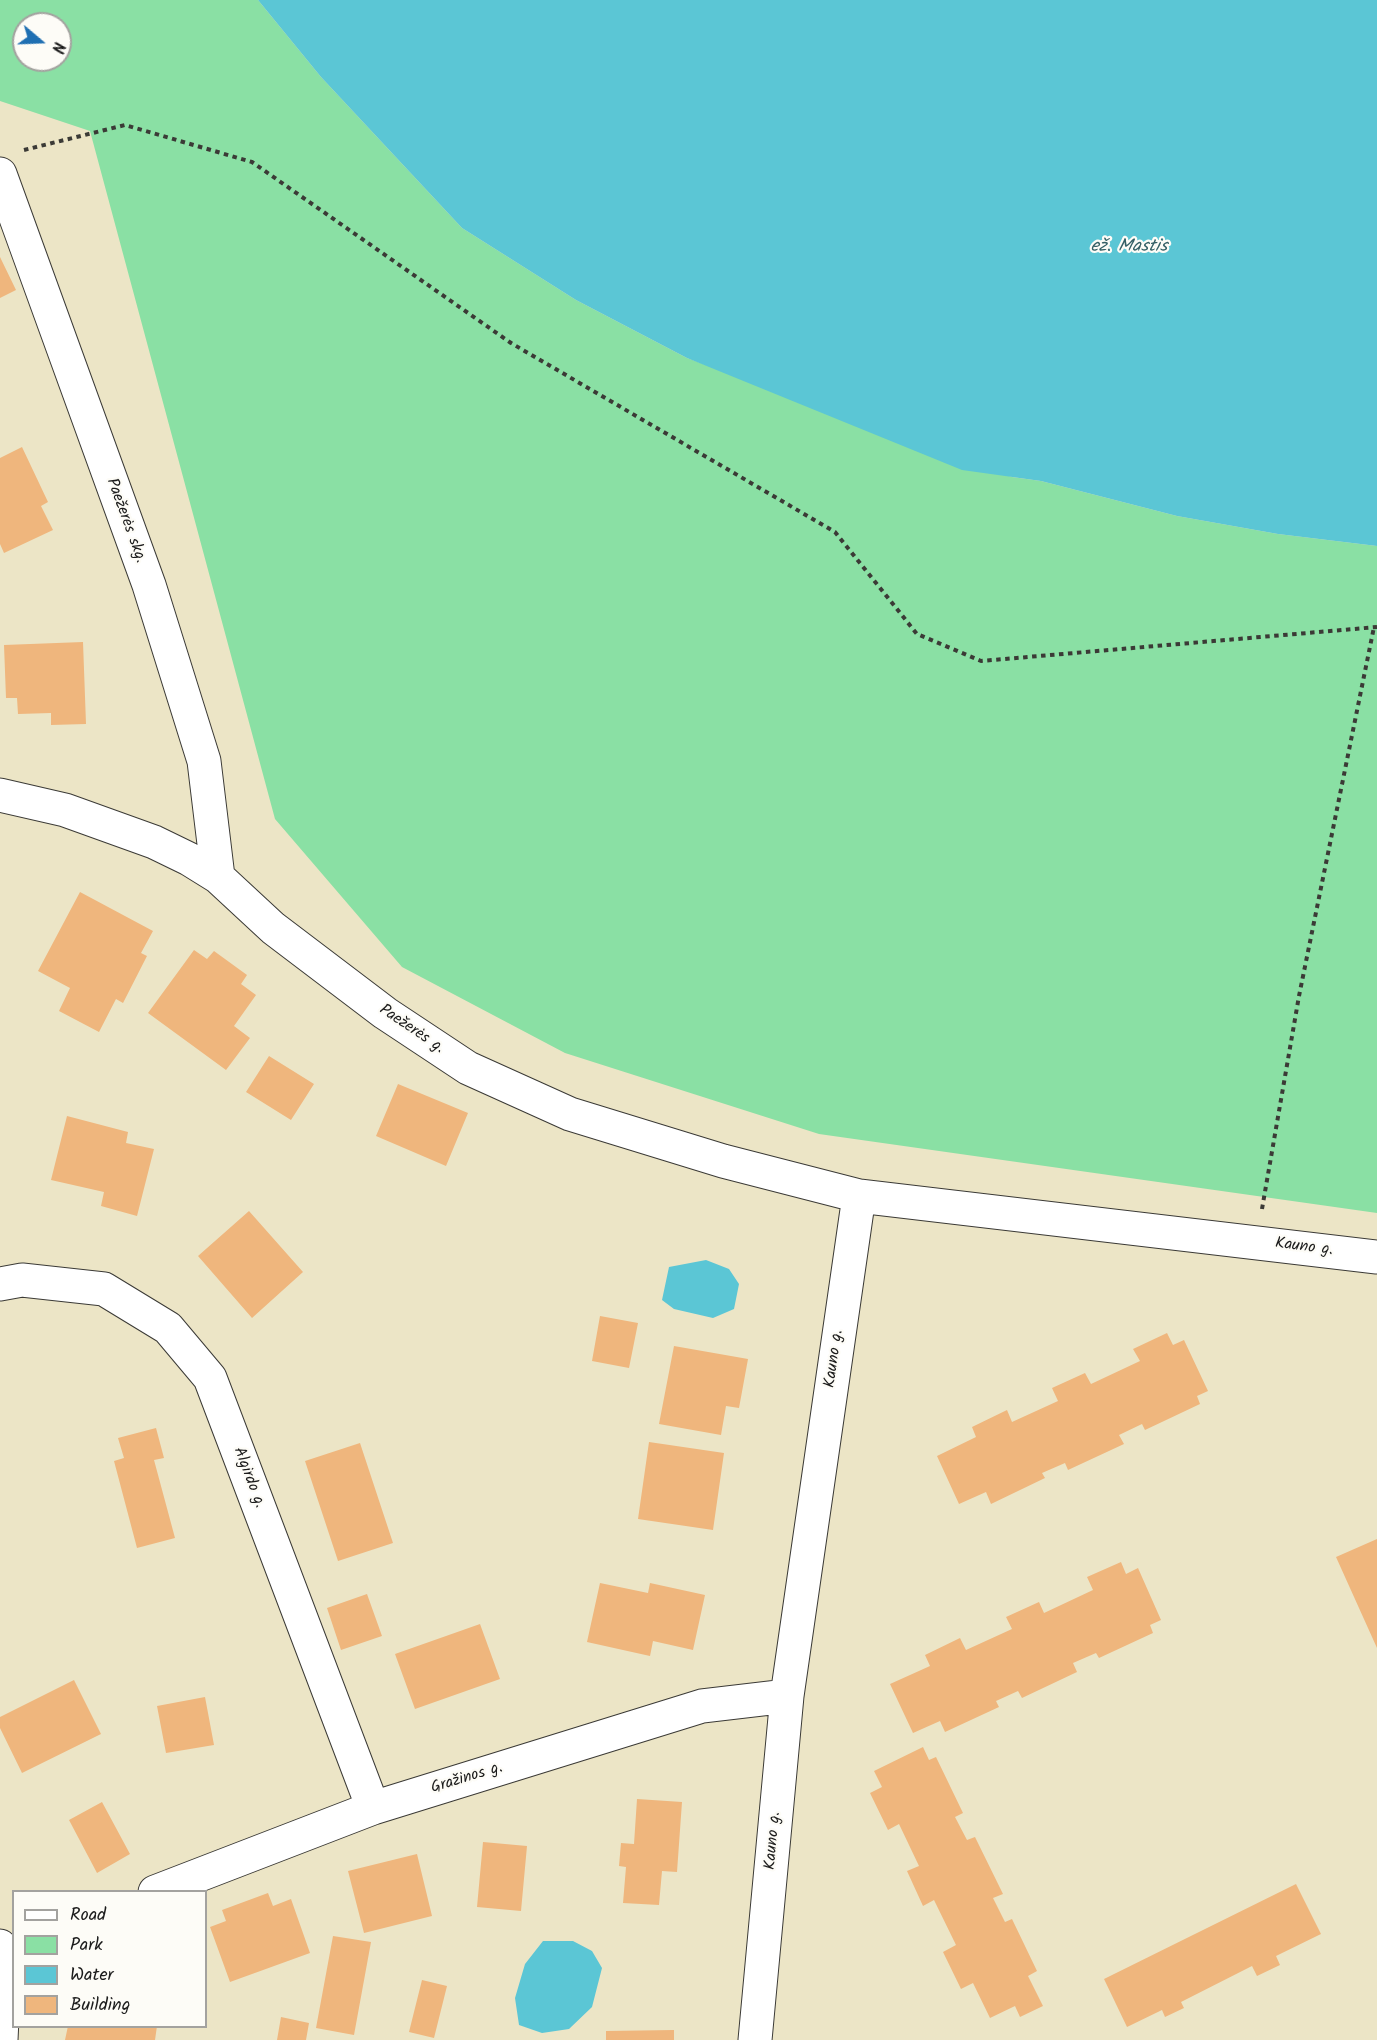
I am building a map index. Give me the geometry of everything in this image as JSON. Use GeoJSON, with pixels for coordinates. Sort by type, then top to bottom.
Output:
{"type":"FeatureCollection","features":[{"type":"Feature","properties":{"kind":"street","name":"Paežerės skg."},"geometry":{"type":"LineString","coordinates":[[0,174],[148,585],[204,761],[218,877]]}},
{"type":"Feature","properties":{"kind":"street","name":"Paežerės g."},"geometry":{"type":"LineString","coordinates":[[0,795],[65,810],[154,842],[189,859],[218,877],[273,928],[385,1013],[468,1068],[570,1114],[723,1161],[859,1197]]}},
{"type":"Feature","properties":{"kind":"street","name":"Kauno g."},"geometry":{"type":"LineString","coordinates":[[755,2040],[787,1696],[859,1197],[1377,1257]]}},
{"type":"Feature","properties":{"kind":"street","name":"Algirdo g."},"geometry":{"type":"LineString","coordinates":[[0,1284],[22,1280],[104,1289],[168,1328],[210,1378],[373,1808]]}},
{"type":"Feature","properties":{"kind":"street","name":"Gražinos g."},"geometry":{"type":"LineString","coordinates":[[161,1890],[373,1808],[702,1706],[787,1696]]}},
{"type":"Feature","properties":{"kind":"street"},"geometry":{"type":"LineString","coordinates":[[1,2040],[6,1950]]}},
{"type":"Feature","properties":{"kind":"path"},"geometry":{"type":"LineString","coordinates":[[23,150],[125,125],[252,162],[511,344],[835,532],[917,634],[981,661],[1376,627],[1299,996],[1257,1243]]}},
{"type":"Feature","properties":{"kind":"green space"},"geometry":{"type":"Polygon","coordinates":[[[0,0],[258,0],[321,77],[462,228],[576,300],[687,358],[1012,477],[1041,481],[1177,516],[1278,534],[1377,546],[1377,1213],[819,1134],[565,1053],[402,967],[275,819],[90,131],[0,101],[0,0]]]}},
{"type":"Feature","properties":{"kind":"water","name":"ež. Mastis"},"geometry":{"type":"Polygon","coordinates":[[[258,0],[1377,0],[1377,546],[1278,534],[1177,516],[1041,481],[962,470],[687,358],[576,300],[462,228],[321,77],[258,0]]]}},
{"type":"Feature","properties":{"kind":"water"},"geometry":{"type":"Polygon","coordinates":[[[706,1260],[729,1269],[739,1284],[734,1309],[713,1318],[674,1309],[662,1300],[669,1267],[706,1260]]]}},
{"type":"Feature","properties":{"kind":"water"},"geometry":{"type":"Polygon","coordinates":[[[543,1941],[573,1941],[592,1951],[602,1968],[592,2007],[569,2029],[542,2033],[519,2025],[515,1998],[525,1964],[543,1941]]]}},
{"type":"Feature","properties":{"kind":"building"},"geometry":{"type":"Polygon","coordinates":[[[0,257],[16,290],[0,298],[0,257]]]}},
{"type":"Feature","properties":{"kind":"building"},"geometry":{"type":"Polygon","coordinates":[[[22,447],[48,502],[41,506],[53,530],[4,553],[0,544],[0,458],[22,447]]]}},
{"type":"Feature","properties":{"kind":"building"},"geometry":{"type":"Polygon","coordinates":[[[83,642],[86,724],[51,725],[51,713],[18,714],[17,698],[6,698],[4,645],[83,642]]]}},
{"type":"Feature","properties":{"kind":"building"},"geometry":{"type":"Polygon","coordinates":[[[80,892],[153,931],[141,953],[147,956],[123,1003],[116,999],[99,1032],[59,1011],[70,988],[38,971],[80,892]]]}},
{"type":"Feature","properties":{"kind":"building"},"geometry":{"type":"Polygon","coordinates":[[[194,950],[207,959],[214,951],[247,975],[241,984],[256,995],[234,1026],[250,1038],[226,1070],[148,1013],[194,950]]]}},
{"type":"Feature","properties":{"kind":"building"},"geometry":{"type":"Polygon","coordinates":[[[269,1056],[314,1084],[291,1120],[246,1092],[269,1056]]]}},
{"type":"Feature","properties":{"kind":"building"},"geometry":{"type":"Polygon","coordinates":[[[398,1084],[468,1113],[446,1166],[376,1136],[398,1084]]]}},
{"type":"Feature","properties":{"kind":"building"},"geometry":{"type":"Polygon","coordinates":[[[67,1116],[128,1132],[126,1143],[154,1149],[137,1216],[101,1206],[104,1192],[51,1180],[67,1116]]]}},
{"type":"Feature","properties":{"kind":"building"},"geometry":{"type":"Polygon","coordinates":[[[249,1211],[303,1272],[252,1318],[198,1256],[249,1211]]]}},
{"type":"Feature","properties":{"kind":"building"},"geometry":{"type":"Polygon","coordinates":[[[600,1316],[638,1323],[629,1368],[592,1361],[600,1316]]]}},
{"type":"Feature","properties":{"kind":"building"},"geometry":{"type":"Polygon","coordinates":[[[1167,1333],[1173,1345],[1184,1340],[1208,1391],[1197,1396],[1200,1404],[1145,1430],[1142,1424],[1119,1435],[1124,1444],[1068,1470],[1065,1463],[1042,1473],[1045,1478],[991,1504],[986,1492],[959,1504],[937,1456],[976,1437],[972,1427],[1007,1410],[1012,1422],[1058,1401],[1052,1388],[1085,1373],[1091,1384],[1140,1361],[1133,1349],[1167,1333]]]}},
{"type":"Feature","properties":{"kind":"building"},"geometry":{"type":"Polygon","coordinates":[[[674,1346],[748,1359],[739,1408],[726,1406],[721,1435],[659,1424],[674,1346]]]}},
{"type":"Feature","properties":{"kind":"building"},"geometry":{"type":"Polygon","coordinates":[[[156,1428],[164,1458],[154,1460],[175,1538],[137,1548],[114,1461],[124,1458],[118,1438],[156,1428]]]}},
{"type":"Feature","properties":{"kind":"building"},"geometry":{"type":"Polygon","coordinates":[[[649,1442],[724,1453],[713,1530],[638,1519],[649,1442]]]}},
{"type":"Feature","properties":{"kind":"building"},"geometry":{"type":"Polygon","coordinates":[[[360,1443],[393,1543],[338,1561],[305,1461],[360,1443]]]}},
{"type":"Feature","properties":{"kind":"building"},"geometry":{"type":"Polygon","coordinates":[[[1377,1539],[1377,1648],[1336,1557],[1377,1539]]]}},
{"type":"Feature","properties":{"kind":"building"},"geometry":{"type":"Polygon","coordinates":[[[1121,1562],[1126,1574],[1138,1568],[1161,1620],[1150,1625],[1153,1633],[1099,1658],[1096,1653],[1073,1663],[1077,1672],[1022,1698],[1018,1691],[996,1701],[999,1707],[945,1732],[940,1721],[913,1733],[890,1684],[930,1666],[925,1655],[960,1638],[966,1650],[1012,1629],[1006,1617],[1039,1602],[1044,1613],[1093,1590],[1087,1577],[1121,1562]]]}},
{"type":"Feature","properties":{"kind":"building"},"geometry":{"type":"Polygon","coordinates":[[[600,1583],[648,1593],[650,1583],[705,1595],[693,1650],[653,1641],[650,1656],[587,1642],[600,1583]]]}},
{"type":"Feature","properties":{"kind":"building"},"geometry":{"type":"Polygon","coordinates":[[[367,1594],[382,1636],[341,1650],[327,1608],[367,1594]]]}},
{"type":"Feature","properties":{"kind":"building"},"geometry":{"type":"Polygon","coordinates":[[[480,1624],[500,1679],[415,1709],[395,1654],[480,1624]]]}},
{"type":"Feature","properties":{"kind":"building"},"geometry":{"type":"Polygon","coordinates":[[[74,1680],[101,1734],[22,1773],[0,1728],[0,1717],[74,1680]]]}},
{"type":"Feature","properties":{"kind":"building"},"geometry":{"type":"Polygon","coordinates":[[[205,1697],[214,1745],[166,1753],[157,1706],[205,1697]]]}},
{"type":"Feature","properties":{"kind":"building"},"geometry":{"type":"Polygon","coordinates":[[[923,1747],[929,1760],[936,1757],[963,1813],[955,1817],[967,1840],[975,1837],[1003,1894],[993,1898],[1005,1922],[1012,1919],[1037,1971],[1028,1976],[1043,2006],[1020,2017],[1015,2006],[990,2018],[973,1983],[961,1989],[943,1952],[956,1945],[934,1900],[923,1906],[907,1871],[919,1866],[899,1824],[888,1830],[870,1793],[882,1787],[874,1771],[923,1747]]]}},
{"type":"Feature","properties":{"kind":"building"},"geometry":{"type":"Polygon","coordinates":[[[637,1799],[682,1802],[677,1872],[662,1871],[659,1905],[623,1903],[626,1867],[619,1866],[621,1843],[634,1844],[637,1799]]]}},
{"type":"Feature","properties":{"kind":"building"},"geometry":{"type":"Polygon","coordinates":[[[102,1802],[130,1854],[97,1873],[69,1820],[102,1802]]]}},
{"type":"Feature","properties":{"kind":"building"},"geometry":{"type":"Polygon","coordinates":[[[483,1842],[527,1846],[521,1911],[477,1907],[483,1842]]]}},
{"type":"Feature","properties":{"kind":"building"},"geometry":{"type":"Polygon","coordinates":[[[417,1854],[432,1916],[364,1933],[348,1871],[417,1854]]]}},
{"type":"Feature","properties":{"kind":"building"},"geometry":{"type":"Polygon","coordinates":[[[1296,1884],[1321,1934],[1276,1956],[1280,1965],[1257,1976],[1252,1966],[1181,2002],[1184,2008],[1165,2017],[1162,2010],[1127,2027],[1104,1979],[1296,1884]]]}},
{"type":"Feature","properties":{"kind":"building"},"geometry":{"type":"Polygon","coordinates":[[[268,1893],[273,1906],[291,1899],[310,1953],[230,1982],[210,1927],[226,1921],[222,1910],[268,1893]]]}},
{"type":"Feature","properties":{"kind":"building"},"geometry":{"type":"Polygon","coordinates":[[[333,1936],[371,1942],[354,2035],[316,2028],[333,1936]]]}},
{"type":"Feature","properties":{"kind":"building"},"geometry":{"type":"Polygon","coordinates":[[[422,1980],[447,1986],[434,2038],[409,2032],[422,1980]]]}},
{"type":"Feature","properties":{"kind":"building"},"geometry":{"type":"Polygon","coordinates":[[[281,2017],[309,2023],[306,2040],[277,2040],[281,2017]]]}},
{"type":"Feature","properties":{"kind":"building"},"geometry":{"type":"Polygon","coordinates":[[[68,2028],[157,2028],[155,2040],[65,2040],[68,2028]]]}},
{"type":"Feature","properties":{"kind":"building"},"geometry":{"type":"Polygon","coordinates":[[[674,2030],[674,2040],[606,2040],[606,2031],[674,2030]]]}}]}
